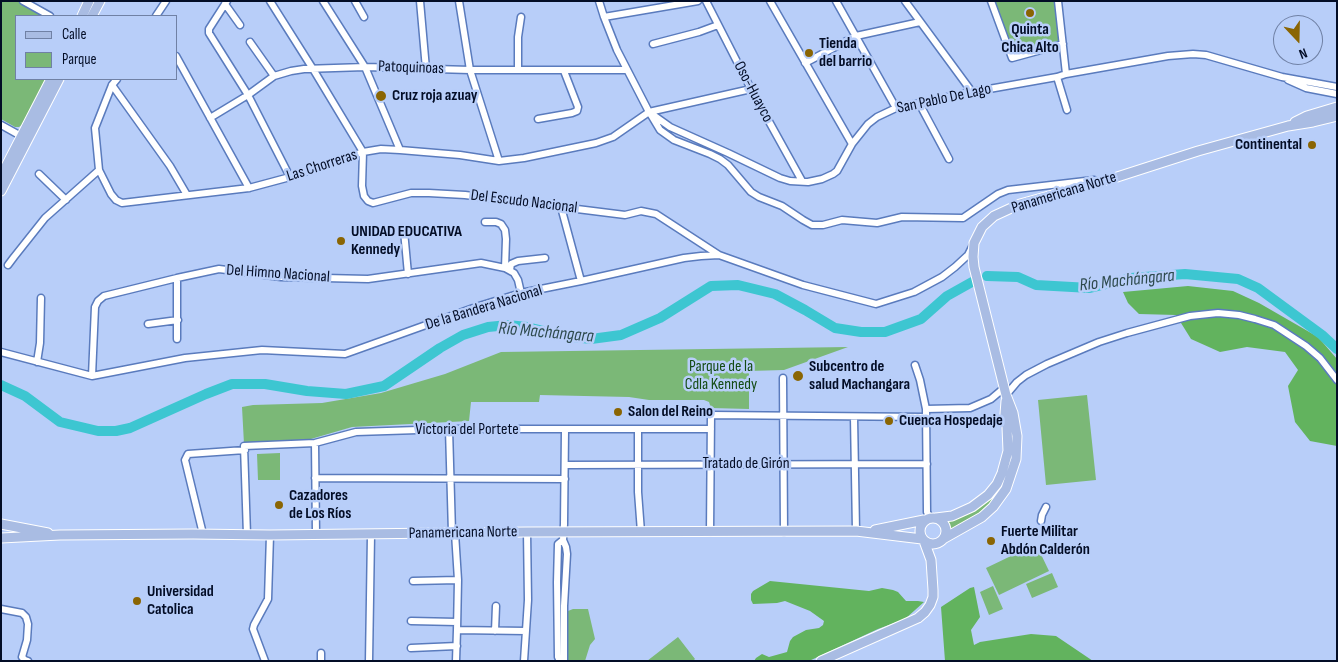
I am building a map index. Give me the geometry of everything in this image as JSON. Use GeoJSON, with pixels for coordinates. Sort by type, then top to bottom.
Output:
{"type":"FeatureCollection","features":[{"type":"Feature","properties":{"kind":"main road"},"geometry":{"type":"LineString","coordinates":[[83,15],[90,1]]}},
{"type":"Feature","properties":{"kind":"main road"},"geometry":{"type":"LineString","coordinates":[[93,15],[100,1]]}},
{"type":"Feature","properties":{"kind":"main road"},"geometry":{"type":"LineString","coordinates":[[1,176],[50,80]]}},
{"type":"Feature","properties":{"kind":"main road"},"geometry":{"type":"LineString","coordinates":[[1,191],[58,80]]}},
{"type":"Feature","properties":{"kind":"main road","name":"Panamericana Norte"},"geometry":{"type":"LineString","coordinates":[[1288,126],[1307,116],[1337,107]]}},
{"type":"Feature","properties":{"kind":"main road","name":"Panamericana Norte"},"geometry":{"type":"LineString","coordinates":[[1,538],[33,534],[371,535],[527,532],[563,537],[641,532],[861,531],[923,540],[931,544],[982,518],[993,507],[1006,489],[1014,466],[1017,449],[1017,436],[1012,413],[974,267],[974,243],[982,227],[994,216],[1020,204],[1288,126],[1337,116]]}},
{"type":"Feature","properties":{"kind":"main road","name":"Panamericana Norte"},"geometry":{"type":"LineString","coordinates":[[861,531],[930,518],[952,516],[972,507],[988,495],[1002,473],[1008,451],[1004,388]]}},
{"type":"Feature","properties":{"kind":"main road"},"geometry":{"type":"LineString","coordinates":[[821,661],[918,618],[925,612],[933,597],[931,560],[933,552],[946,531],[945,526],[940,520],[930,518],[920,526],[919,530],[931,560]]}},
{"type":"Feature","properties":{"kind":"main road","name":"Panamericana Norte"},"geometry":{"type":"LineString","coordinates":[[1,524],[33,534]]}},
{"type":"Feature","properties":{"kind":"street"},"geometry":{"type":"LineString","coordinates":[[23,1],[48,15]]}},
{"type":"Feature","properties":{"kind":"street"},"geometry":{"type":"LineString","coordinates":[[157,15],[166,1]]}},
{"type":"Feature","properties":{"kind":"street"},"geometry":{"type":"LineString","coordinates":[[270,1],[363,152]]}},
{"type":"Feature","properties":{"kind":"street"},"geometry":{"type":"LineString","coordinates":[[323,1],[365,67],[400,150]]}},
{"type":"Feature","properties":{"kind":"street"},"geometry":{"type":"LineString","coordinates":[[356,1],[364,17]]}},
{"type":"Feature","properties":{"kind":"street"},"geometry":{"type":"LineString","coordinates":[[420,1],[426,68]]}},
{"type":"Feature","properties":{"kind":"street"},"geometry":{"type":"LineString","coordinates":[[459,1],[470,70],[499,161]]}},
{"type":"Feature","properties":{"kind":"street","name":"San Pablo De Lago"},"geometry":{"type":"LineString","coordinates":[[599,1],[626,70],[650,112],[670,127],[780,178],[802,181],[822,179],[837,171],[852,144],[868,124],[896,108],[1168,56],[1206,55],[1282,77],[1337,87]]}},
{"type":"Feature","properties":{"kind":"street"},"geometry":{"type":"LineString","coordinates":[[604,17],[698,1]]}},
{"type":"Feature","properties":{"kind":"street","name":"Oso-Huayco"},"geometry":{"type":"LineString","coordinates":[[706,1],[751,89],[802,181]]}},
{"type":"Feature","properties":{"kind":"street"},"geometry":{"type":"LineString","coordinates":[[770,1],[852,144]]}},
{"type":"Feature","properties":{"kind":"street"},"geometry":{"type":"LineString","coordinates":[[836,1],[896,108]]}},
{"type":"Feature","properties":{"kind":"street"},"geometry":{"type":"LineString","coordinates":[[905,1],[972,92]]}},
{"type":"Feature","properties":{"kind":"street"},"geometry":{"type":"LineString","coordinates":[[991,1],[1012,58],[1063,44]]}},
{"type":"Feature","properties":{"kind":"street"},"geometry":{"type":"LineString","coordinates":[[1058,1],[1066,74]]}},
{"type":"Feature","properties":{"kind":"street"},"geometry":{"type":"LineString","coordinates":[[240,25],[226,3],[209,29],[209,33],[248,95],[290,177]]}},
{"type":"Feature","properties":{"kind":"street"},"geometry":{"type":"LineString","coordinates":[[518,70],[518,37],[521,17]]}},
{"type":"Feature","properties":{"kind":"street"},"geometry":{"type":"LineString","coordinates":[[805,63],[856,36],[920,22]]}},
{"type":"Feature","properties":{"kind":"street"},"geometry":{"type":"LineString","coordinates":[[653,44],[700,32],[718,25]]}},
{"type":"Feature","properties":{"kind":"street"},"geometry":{"type":"LineString","coordinates":[[250,42],[274,76]]}},
{"type":"Feature","properties":{"kind":"street"},"geometry":{"type":"LineString","coordinates":[[178,60],[249,188]]}},
{"type":"Feature","properties":{"kind":"street","name":"Patoquinoas"},"geometry":{"type":"LineString","coordinates":[[210,118],[248,95],[274,76],[304,69],[365,67],[470,70],[626,70]]}},
{"type":"Feature","properties":{"kind":"street"},"geometry":{"type":"LineString","coordinates":[[538,119],[572,114],[577,111],[578,107],[564,71]]}},
{"type":"Feature","properties":{"kind":"street"},"geometry":{"type":"LineString","coordinates":[[1057,77],[1067,110]]}},
{"type":"Feature","properties":{"kind":"street","name":"San Pablo De Lago"},"geometry":{"type":"LineString","coordinates":[[1282,77],[1296,85],[1337,94]]}},
{"type":"Feature","properties":{"kind":"street","name":"Las Chorreras"},"geometry":{"type":"LineString","coordinates":[[116,80],[95,128],[99,170],[111,194],[122,203],[249,188],[290,177],[363,152],[381,149],[460,155],[499,161],[524,158],[596,143],[613,137],[650,112]]}},
{"type":"Feature","properties":{"kind":"street"},"geometry":{"type":"LineString","coordinates":[[112,86],[170,166],[187,195]]}},
{"type":"Feature","properties":{"kind":"street"},"geometry":{"type":"LineString","coordinates":[[751,89],[650,112],[660,130],[674,140],[720,159],[728,164],[751,192],[782,206],[812,224],[823,225],[842,220],[877,223],[902,217],[963,218],[998,194],[1008,190],[1114,178]]}},
{"type":"Feature","properties":{"kind":"street"},"geometry":{"type":"LineString","coordinates":[[919,103],[948,159]]}},
{"type":"Feature","properties":{"kind":"street"},"geometry":{"type":"LineString","coordinates":[[1,125],[21,136]]}},
{"type":"Feature","properties":{"kind":"street","name":"Del Escudo Nacional"},"geometry":{"type":"LineString","coordinates":[[363,152],[362,186],[366,199],[370,203],[411,193],[429,193],[465,195],[625,214],[641,212],[656,214],[719,255]]}},
{"type":"Feature","properties":{"kind":"street"},"geometry":{"type":"LineString","coordinates":[[8,265],[45,218],[99,170]]}},
{"type":"Feature","properties":{"kind":"street"},"geometry":{"type":"LineString","coordinates":[[39,174],[66,200]]}},
{"type":"Feature","properties":{"kind":"street"},"geometry":{"type":"LineString","coordinates":[[562,207],[581,281]]}},
{"type":"Feature","properties":{"kind":"street"},"geometry":{"type":"LineString","coordinates":[[485,222],[501,224],[504,230],[508,269]]}},
{"type":"Feature","properties":{"kind":"street"},"geometry":{"type":"LineString","coordinates":[[404,231],[408,274]]}},
{"type":"Feature","properties":{"kind":"street","name":"De la Bandera Nacional"},"geometry":{"type":"LineString","coordinates":[[1,352],[92,376],[185,358],[262,350],[346,354],[520,293],[684,258],[719,255],[803,284],[876,304],[914,292],[942,277],[968,255],[974,243]]}},
{"type":"Feature","properties":{"kind":"street"},"geometry":{"type":"LineString","coordinates":[[508,269],[518,261],[545,258]]}},
{"type":"Feature","properties":{"kind":"street","name":"Del Himno Nacional"},"geometry":{"type":"LineString","coordinates":[[92,376],[95,307],[104,296],[219,269],[281,277],[368,279],[481,264],[508,269]]}},
{"type":"Feature","properties":{"kind":"street"},"geometry":{"type":"LineString","coordinates":[[508,269],[514,273],[518,280],[520,293]]}},
{"type":"Feature","properties":{"kind":"street"},"geometry":{"type":"LineString","coordinates":[[177,278],[177,339]]}},
{"type":"Feature","properties":{"kind":"street"},"geometry":{"type":"LineString","coordinates":[[37,362],[40,343],[41,298]]}},
{"type":"Feature","properties":{"kind":"street"},"geometry":{"type":"LineString","coordinates":[[926,409],[970,408],[991,399],[1004,388],[1047,364],[1099,342],[1190,316],[1218,313],[1239,315],[1274,325],[1306,346],[1320,358],[1337,380]]}},
{"type":"Feature","properties":{"kind":"street"},"geometry":{"type":"LineString","coordinates":[[148,324],[178,320]]}},
{"type":"Feature","properties":{"kind":"street"},"geometry":{"type":"LineString","coordinates":[[915,365],[926,409],[927,512],[930,518]]}},
{"type":"Feature","properties":{"kind":"street"},"geometry":{"type":"LineString","coordinates":[[1004,388],[1026,376]]}},
{"type":"Feature","properties":{"kind":"street"},"geometry":{"type":"LineString","coordinates":[[783,378],[784,532]]}},
{"type":"Feature","properties":{"kind":"street"},"geometry":{"type":"LineString","coordinates":[[710,532],[711,415],[926,417]]}},
{"type":"Feature","properties":{"kind":"street"},"geometry":{"type":"LineString","coordinates":[[854,417],[854,464],[861,531]]}},
{"type":"Feature","properties":{"kind":"street"},"geometry":{"type":"LineString","coordinates":[[450,429],[453,534],[458,580],[456,661]]}},
{"type":"Feature","properties":{"kind":"street","name":"Victoria del Portete"},"geometry":{"type":"LineString","coordinates":[[244,450],[244,446],[315,443],[356,432],[450,429],[711,429]]}},
{"type":"Feature","properties":{"kind":"street"},"geometry":{"type":"LineString","coordinates":[[564,661],[564,606],[567,554],[563,537],[565,430]]}},
{"type":"Feature","properties":{"kind":"street"},"geometry":{"type":"LineString","coordinates":[[638,430],[641,532]]}},
{"type":"Feature","properties":{"kind":"street"},"geometry":{"type":"LineString","coordinates":[[315,443],[316,534]]}},
{"type":"Feature","properties":{"kind":"street"},"geometry":{"type":"LineString","coordinates":[[203,534],[185,460],[188,454],[244,450],[247,535]]}},
{"type":"Feature","properties":{"kind":"street","name":"Tratado de Girón"},"geometry":{"type":"LineString","coordinates":[[565,465],[927,464]]}},
{"type":"Feature","properties":{"kind":"street"},"geometry":{"type":"LineString","coordinates":[[316,478],[565,478]]}},
{"type":"Feature","properties":{"kind":"street"},"geometry":{"type":"LineString","coordinates":[[1041,521],[1046,507]]}},
{"type":"Feature","properties":{"kind":"street"},"geometry":{"type":"LineString","coordinates":[[524,661],[528,600],[527,532]]}},
{"type":"Feature","properties":{"kind":"street"},"geometry":{"type":"LineString","coordinates":[[265,661],[253,629],[268,599],[270,535]]}},
{"type":"Feature","properties":{"kind":"street"},"geometry":{"type":"LineString","coordinates":[[369,661],[371,535]]}},
{"type":"Feature","properties":{"kind":"street"},"geometry":{"type":"LineString","coordinates":[[560,661],[558,657],[557,582],[558,544],[563,537]]}},
{"type":"Feature","properties":{"kind":"street"},"geometry":{"type":"LineString","coordinates":[[413,581],[458,580]]}},
{"type":"Feature","properties":{"kind":"street"},"geometry":{"type":"LineString","coordinates":[[495,631],[496,606]]}},
{"type":"Feature","properties":{"kind":"street"},"geometry":{"type":"LineString","coordinates":[[1,609],[22,613],[26,617],[28,624],[27,640],[22,657],[28,661]]}},
{"type":"Feature","properties":{"kind":"street"},"geometry":{"type":"LineString","coordinates":[[411,621],[457,622]]}},
{"type":"Feature","properties":{"kind":"street"},"geometry":{"type":"LineString","coordinates":[[457,630],[526,632]]}},
{"type":"Feature","properties":{"kind":"street"},"geometry":{"type":"LineString","coordinates":[[411,648],[457,646]]}},
{"type":"Feature","properties":{"kind":"street"},"geometry":{"type":"LineString","coordinates":[[321,653],[321,661]]}},
{"type":"Feature","properties":{"kind":"green space"},"geometry":{"type":"Polygon","coordinates":[[[1,1],[17,1],[41,15],[15,15],[15,80],[45,80],[23,124],[15,127],[1,119],[1,1]]]}},
{"type":"Feature","properties":{"kind":"green space"},"geometry":{"type":"Polygon","coordinates":[[[994,1],[1054,1],[1059,44],[1012,57],[994,1]]]}},
{"type":"Feature","properties":{"kind":"green space"},"geometry":{"type":"Polygon","coordinates":[[[1188,286],[1233,291],[1259,303],[1318,337],[1337,359],[1337,446],[1310,441],[1295,422],[1288,386],[1298,370],[1285,352],[1247,347],[1220,352],[1191,339],[1176,315],[1139,314],[1128,303],[1123,292],[1188,286]]]}},
{"type":"Feature","properties":{"kind":"green space","name":"Parque de la Cdla Kennedy"},"geometry":{"type":"Polygon","coordinates":[[[848,347],[784,370],[749,371],[749,409],[711,408],[709,402],[704,400],[649,400],[629,397],[540,395],[539,402],[471,402],[469,421],[352,427],[304,441],[244,444],[242,407],[322,403],[381,393],[445,374],[501,352],[848,347]]]}},
{"type":"Feature","properties":{"kind":"green space"},"geometry":{"type":"Polygon","coordinates":[[[1087,395],[1096,480],[1046,485],[1038,400],[1087,395]]]}},
{"type":"Feature","properties":{"kind":"green space"},"geometry":{"type":"Polygon","coordinates":[[[280,453],[280,480],[258,480],[257,454],[280,453]]]}},
{"type":"Feature","properties":{"kind":"green space"},"geometry":{"type":"Polygon","coordinates":[[[1005,478],[1006,481],[994,501],[974,518],[948,531],[945,521],[975,511],[996,494],[1005,478]]]}},
{"type":"Feature","properties":{"kind":"green space"},"geometry":{"type":"Polygon","coordinates":[[[1036,544],[1049,571],[999,595],[986,568],[1036,544]]]}},
{"type":"Feature","properties":{"kind":"green space"},"geometry":{"type":"Polygon","coordinates":[[[1052,573],[1058,587],[1032,598],[1026,584],[1052,573]]]}},
{"type":"Feature","properties":{"kind":"green space"},"geometry":{"type":"Polygon","coordinates":[[[770,581],[869,591],[882,588],[898,592],[906,601],[924,602],[905,619],[878,629],[809,661],[754,661],[762,654],[769,657],[787,652],[793,637],[806,630],[819,628],[823,625],[824,621],[810,611],[785,601],[753,604],[751,594],[753,591],[770,581]]]}},
{"type":"Feature","properties":{"kind":"green space"},"geometry":{"type":"Polygon","coordinates":[[[993,586],[1003,609],[989,615],[980,592],[993,586]]]}},
{"type":"Feature","properties":{"kind":"green space"},"geometry":{"type":"Polygon","coordinates":[[[974,587],[980,617],[971,630],[974,645],[980,642],[1031,634],[1056,636],[1093,661],[945,661],[941,607],[974,587]]]}},
{"type":"Feature","properties":{"kind":"green space"},"geometry":{"type":"Polygon","coordinates":[[[588,609],[595,639],[590,645],[585,661],[568,661],[568,611],[588,609]]]}},
{"type":"Feature","properties":{"kind":"green space"},"geometry":{"type":"Polygon","coordinates":[[[678,637],[695,659],[693,661],[647,661],[678,637]]]}},
{"type":"Feature","properties":{"kind":"waterway","name":"Río Machángara"},"geometry":{"type":"LineString","coordinates":[[987,276],[1018,277],[1036,285],[1090,288],[1131,278],[1185,274],[1238,279],[1258,288],[1322,335],[1337,349]]}},
{"type":"Feature","properties":{"kind":"waterway","name":"Río Machángara"},"geometry":{"type":"LineString","coordinates":[[1,385],[25,396],[60,422],[98,431],[116,431],[130,428],[232,384],[265,384],[307,391],[346,394],[384,386],[440,348],[463,335],[488,327],[508,325],[527,327],[565,336],[591,339],[621,335],[660,318],[711,286],[738,285],[775,294],[835,328],[861,332],[885,332],[921,319],[947,296],[972,282]]}},
{"type":"Feature","properties":{"kind":"place","name":"Quinta Chica Alto"},"geometry":{"type":"Point","coordinates":[1030,13]}},
{"type":"Feature","properties":{"kind":"place","name":"Tienda del barrio"},"geometry":{"type":"Point","coordinates":[809,53]}},
{"type":"Feature","properties":{"kind":"place","name":"Cruz roja azuay"},"geometry":{"type":"Point","coordinates":[381,96]}},
{"type":"Feature","properties":{"kind":"place","name":"Continental"},"geometry":{"type":"Point","coordinates":[1312,145]}},
{"type":"Feature","properties":{"kind":"place","name":"UNIDAD EDUCATIVA Kennedy"},"geometry":{"type":"Point","coordinates":[341,241]}},
{"type":"Feature","properties":{"kind":"place","name":"Subcentro de salud Machangara"},"geometry":{"type":"Point","coordinates":[798,376]}},
{"type":"Feature","properties":{"kind":"place","name":"Salon del Reino"},"geometry":{"type":"Point","coordinates":[618,412]}},
{"type":"Feature","properties":{"kind":"place","name":"Cuenca Hospedaje"},"geometry":{"type":"Point","coordinates":[889,421]}},
{"type":"Feature","properties":{"kind":"place","name":"Cazadores de Los Ríos"},"geometry":{"type":"Point","coordinates":[279,505]}},
{"type":"Feature","properties":{"kind":"place","name":"Fuerte Militar Abdón Calderón"},"geometry":{"type":"Point","coordinates":[991,541]}},
{"type":"Feature","properties":{"kind":"place","name":"Universidad Catolica"},"geometry":{"type":"Point","coordinates":[137,601]}}]}
